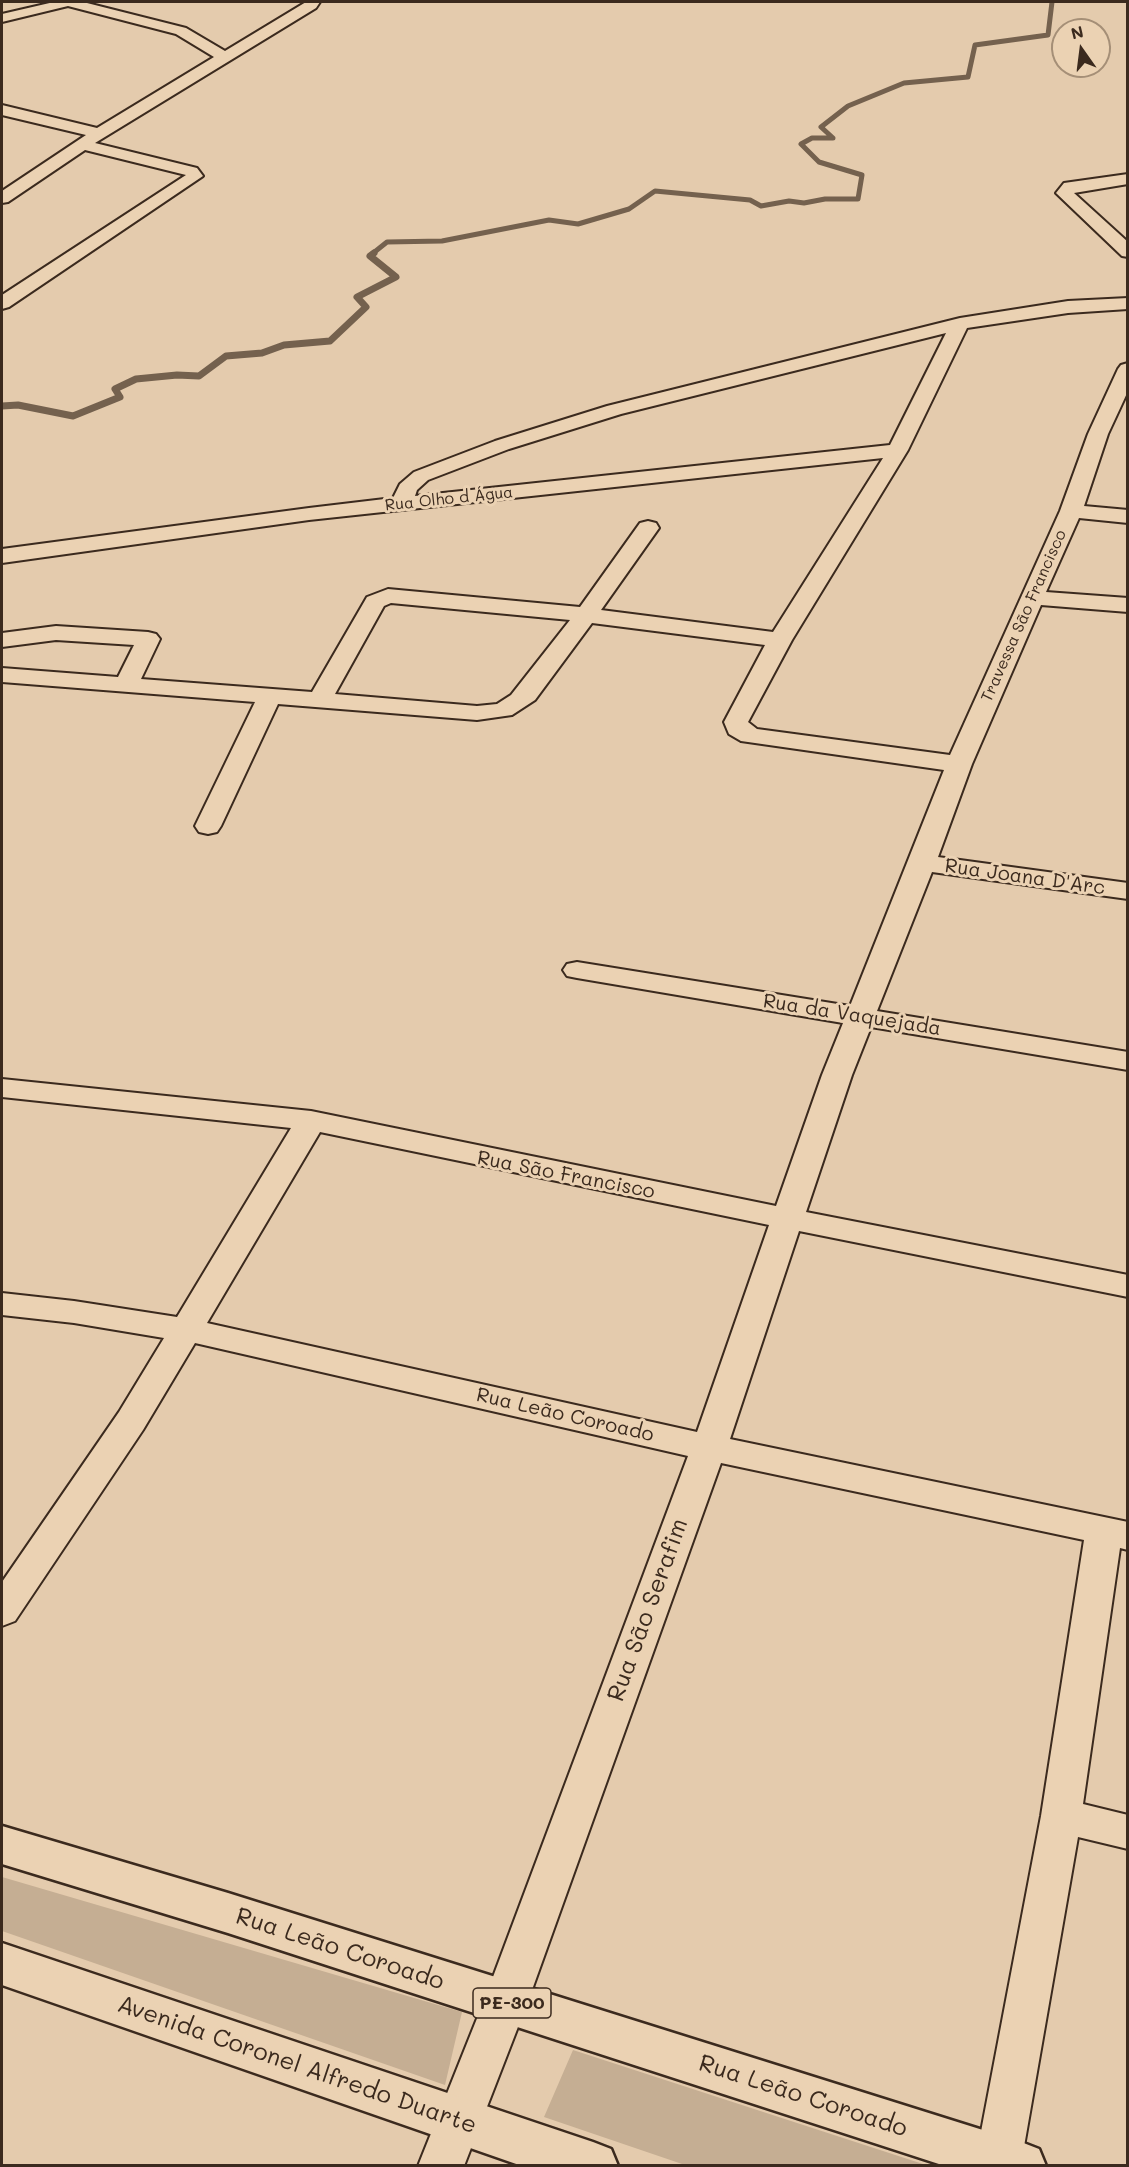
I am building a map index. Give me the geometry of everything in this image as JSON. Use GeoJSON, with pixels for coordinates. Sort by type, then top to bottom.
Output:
{"type":"FeatureCollection","features":[{"type":"Feature","properties":{"kind":"main road","name":"Rua Leão Coroado"},"geometry":{"type":"LineString","coordinates":[[2,1845],[506,2001],[1010,2162]]}},
{"type":"Feature","properties":{"kind":"main road","name":"Avenida Coronel Alfredo Duarte"},"geometry":{"type":"LineString","coordinates":[[2,1964],[592,2166]]}},
{"type":"Feature","properties":{"kind":"street"},"geometry":{"type":"LineString","coordinates":[[2,18],[69,2],[181,31],[225,57]]}},
{"type":"Feature","properties":{"kind":"street"},"geometry":{"type":"LineString","coordinates":[[2,198],[81,144],[313,2]]}},
{"type":"Feature","properties":{"kind":"street"},"geometry":{"type":"LineString","coordinates":[[2,110],[99,133]]}},
{"type":"Feature","properties":{"kind":"street"},"geometry":{"type":"LineString","coordinates":[[2,303],[195,176],[191,171],[81,144]]}},
{"type":"Feature","properties":{"kind":"street"},"geometry":{"type":"LineString","coordinates":[[1128,179],[1070,187],[1064,193],[1128,252]]}},
{"type":"Feature","properties":{"kind":"street"},"geometry":{"type":"LineString","coordinates":[[402,504],[407,488],[421,476],[561,425],[614,410],[960,324],[1068,307],[1128,303]]}},
{"type":"Feature","properties":{"kind":"street"},"geometry":{"type":"LineString","coordinates":[[959,764],[750,736],[738,729],[736,722],[780,640],[898,450],[960,324]]}},
{"type":"Feature","properties":{"kind":"street","name":"Travessa São Francisco"},"geometry":{"type":"LineString","coordinates":[[861,1017],[959,764],[1071,511],[1098,434],[1128,369]]}},
{"type":"Feature","properties":{"kind":"street","name":"Rua Olho d Água"},"geometry":{"type":"LineString","coordinates":[[2,556],[309,514],[898,450]]}},
{"type":"Feature","properties":{"kind":"street"},"geometry":{"type":"LineString","coordinates":[[1071,511],[1128,517]]}},
{"type":"Feature","properties":{"kind":"street"},"geometry":{"type":"LineString","coordinates":[[2,675],[127,683],[269,698],[477,713],[507,710],[515,706],[526,694],[648,528]]}},
{"type":"Feature","properties":{"kind":"street"},"geometry":{"type":"LineString","coordinates":[[319,701],[375,602],[383,597],[397,596],[586,615],[780,640]]}},
{"type":"Feature","properties":{"kind":"street"},"geometry":{"type":"LineString","coordinates":[[1032,598],[1128,605]]}},
{"type":"Feature","properties":{"kind":"street"},"geometry":{"type":"LineString","coordinates":[[2,640],[20,635],[50,633],[148,639],[127,683]]}},
{"type":"Feature","properties":{"kind":"street"},"geometry":{"type":"LineString","coordinates":[[208,825],[269,698]]}},
{"type":"Feature","properties":{"kind":"street","name":"Rua Joana D'Arc"},"geometry":{"type":"LineString","coordinates":[[922,863],[1128,891]]}},
{"type":"Feature","properties":{"kind":"street","name":"Rua da Vaquejada"},"geometry":{"type":"LineString","coordinates":[[578,969],[1128,1061]]}},
{"type":"Feature","properties":{"kind":"street","name":"Rua São Serafim"},"geometry":{"type":"LineString","coordinates":[[441,2166],[506,2001],[709,1448],[837,1075],[861,1017]]}},
{"type":"Feature","properties":{"kind":"street","name":"Rua São Francisco"},"geometry":{"type":"LineString","coordinates":[[2,1088],[310,1121],[1128,1286]]}},
{"type":"Feature","properties":{"kind":"street"},"geometry":{"type":"LineString","coordinates":[[2,1611],[131,1421],[310,1121]]}},
{"type":"Feature","properties":{"kind":"street","name":"Rua Leão Coroado"},"geometry":{"type":"LineString","coordinates":[[2,1304],[74,1312],[187,1330],[709,1448],[1116,1533]]}},
{"type":"Feature","properties":{"kind":"street"},"geometry":{"type":"LineString","coordinates":[[1010,2162],[1061,1816],[1116,1533]]}},
{"type":"Feature","properties":{"kind":"street"},"geometry":{"type":"LineString","coordinates":[[1061,1816],[1128,1832]]}},
{"type":"Feature","properties":{"kind":"shaded area"},"geometry":{"type":"Polygon","coordinates":[[[2,1877],[462,2012],[445,2085],[2,1931],[2,1877]]]}},
{"type":"Feature","properties":{"kind":"shaded area"},"geometry":{"type":"Polygon","coordinates":[[[573,2050],[926,2165],[685,2165],[544,2117],[573,2050]]]}},
{"type":"Feature","properties":{"kind":"waterway"},"geometry":{"type":"LineString","coordinates":[[372,254],[387,242],[442,241],[549,220],[578,224],[629,209],[655,191],[750,200],[761,206],[789,201],[804,203],[825,199],[858,199],[862,175],[819,162],[801,144],[812,138],[833,138],[821,127],[848,106],[904,83],[968,77],[975,45],[1048,35],[1052,2]]}},
{"type":"Feature","properties":{"kind":"waterway"},"geometry":{"type":"LineString","coordinates":[[2,406],[18,405],[73,416],[120,397],[115,389],[136,379],[177,375],[199,376],[226,356],[262,353],[284,345],[330,341],[366,307],[357,297],[396,277],[370,256],[374,253]]}}]}
